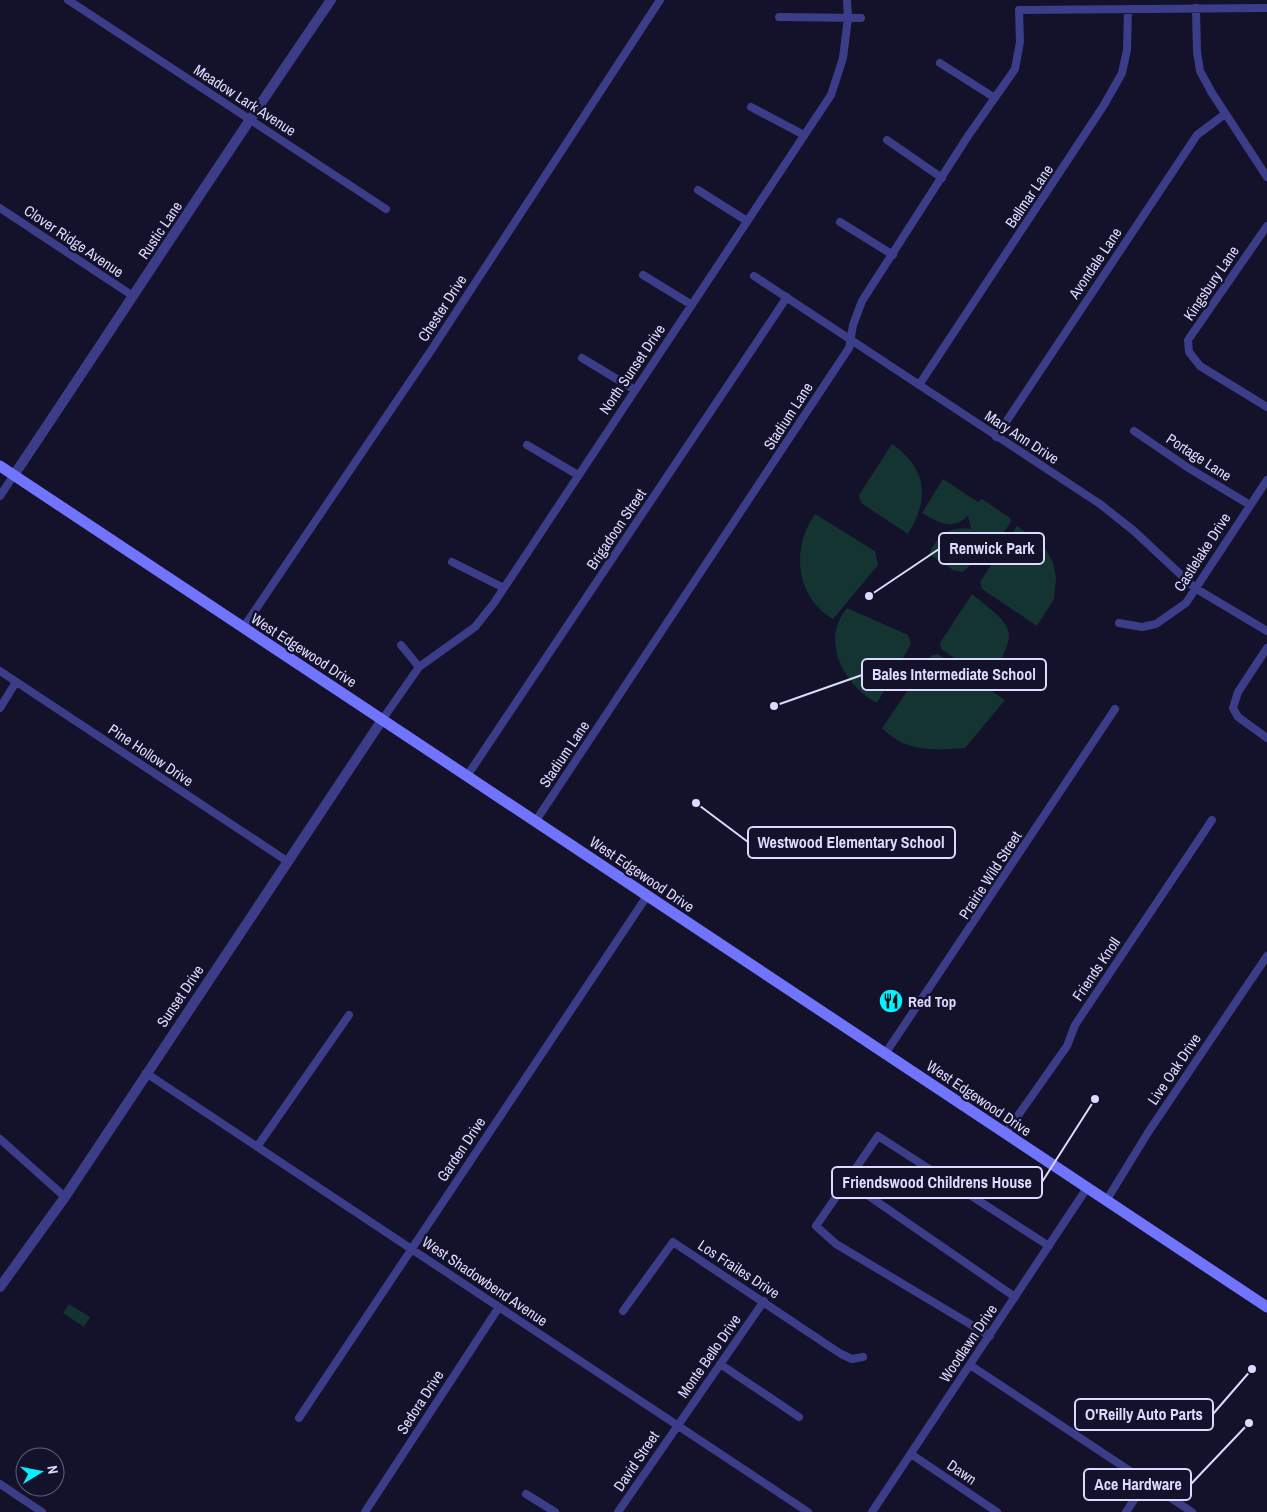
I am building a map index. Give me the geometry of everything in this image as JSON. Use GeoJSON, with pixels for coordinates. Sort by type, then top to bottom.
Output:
{"type":"FeatureCollection","features":[{"type":"Feature","properties":{"kind":"main road","name":"West Edgewood Drive"},"geometry":{"type":"LineString","coordinates":[[0,466],[1267,1307]]}},
{"type":"Feature","properties":{"kind":"street","name":"Meadow Lark Avenue"},"geometry":{"type":"LineString","coordinates":[[68,0],[386,209]]}},
{"type":"Feature","properties":{"kind":"street","name":"Rustic Lane"},"geometry":{"type":"LineString","coordinates":[[14,475],[249,120],[331,0]]}},
{"type":"Feature","properties":{"kind":"street","name":"Chester Drive"},"geometry":{"type":"LineString","coordinates":[[243,628],[432,349],[660,0]]}},
{"type":"Feature","properties":{"kind":"street","name":"North Sunset Drive"},"geometry":{"type":"LineString","coordinates":[[382,720],[419,667],[475,627],[504,588],[831,95],[843,58],[848,18],[847,0]]}},
{"type":"Feature","properties":{"kind":"street"},"geometry":{"type":"LineString","coordinates":[[1196,8],[1197,52],[1200,71],[1267,177]]}},
{"type":"Feature","properties":{"kind":"street"},"geometry":{"type":"LineString","coordinates":[[1128,9],[1267,8]]}},
{"type":"Feature","properties":{"kind":"street","name":"Stadium Lane"},"geometry":{"type":"LineString","coordinates":[[536,822],[849,348],[862,301],[1015,69],[1020,42],[1018,10],[1128,9]]}},
{"type":"Feature","properties":{"kind":"street","name":"Bellmar Lane"},"geometry":{"type":"LineString","coordinates":[[919,385],[1104,105],[1122,73],[1127,50],[1128,9]]}},
{"type":"Feature","properties":{"kind":"street"},"geometry":{"type":"LineString","coordinates":[[779,17],[861,18]]}},
{"type":"Feature","properties":{"kind":"street"},"geometry":{"type":"LineString","coordinates":[[940,63],[995,98]]}},
{"type":"Feature","properties":{"kind":"street"},"geometry":{"type":"LineString","coordinates":[[751,107],[804,135]]}},
{"type":"Feature","properties":{"kind":"street","name":"Avondale Lane"},"geometry":{"type":"LineString","coordinates":[[996,436],[1198,135],[1226,114]]}},
{"type":"Feature","properties":{"kind":"street"},"geometry":{"type":"LineString","coordinates":[[887,140],[942,178]]}},
{"type":"Feature","properties":{"kind":"street"},"geometry":{"type":"LineString","coordinates":[[698,190],[747,221]]}},
{"type":"Feature","properties":{"kind":"street","name":"Clover Ridge Avenue"},"geometry":{"type":"LineString","coordinates":[[0,208],[134,296]]}},
{"type":"Feature","properties":{"kind":"street"},"geometry":{"type":"LineString","coordinates":[[840,222],[893,255]]}},
{"type":"Feature","properties":{"kind":"street","name":"Kingsbury Lane"},"geometry":{"type":"LineString","coordinates":[[1267,226],[1188,340],[1189,352],[1200,366],[1267,407]]}},
{"type":"Feature","properties":{"kind":"street"},"geometry":{"type":"LineString","coordinates":[[643,275],[692,305]]}},
{"type":"Feature","properties":{"kind":"street","name":"Mary Ann Drive"},"geometry":{"type":"LineString","coordinates":[[754,276],[1100,504],[1134,531],[1194,588],[1267,631]]}},
{"type":"Feature","properties":{"kind":"street","name":"Brigadoon Street"},"geometry":{"type":"LineString","coordinates":[[467,776],[786,297]]}},
{"type":"Feature","properties":{"kind":"street"},"geometry":{"type":"LineString","coordinates":[[582,358],[635,390]]}},
{"type":"Feature","properties":{"kind":"street","name":"Portage Lane"},"geometry":{"type":"LineString","coordinates":[[1134,431],[1187,467],[1250,505]]}},
{"type":"Feature","properties":{"kind":"street"},"geometry":{"type":"LineString","coordinates":[[527,445],[578,475]]}},
{"type":"Feature","properties":{"kind":"street"},"geometry":{"type":"LineString","coordinates":[[0,496],[14,475]]}},
{"type":"Feature","properties":{"kind":"street","name":"Castlelake Drive"},"geometry":{"type":"LineString","coordinates":[[1119,623],[1142,627],[1156,624],[1186,603],[1194,588],[1267,480]]}},
{"type":"Feature","properties":{"kind":"street"},"geometry":{"type":"LineString","coordinates":[[452,562],[504,588]]}},
{"type":"Feature","properties":{"kind":"street"},"geometry":{"type":"LineString","coordinates":[[401,645],[419,667]]}},
{"type":"Feature","properties":{"kind":"street"},"geometry":{"type":"LineString","coordinates":[[1267,648],[1238,692],[1233,708],[1238,717],[1267,738]]}},
{"type":"Feature","properties":{"kind":"street","name":"Pine Hollow Drive"},"geometry":{"type":"LineString","coordinates":[[0,671],[287,861]]}},
{"type":"Feature","properties":{"kind":"street"},"geometry":{"type":"LineString","coordinates":[[0,708],[16,682]]}},
{"type":"Feature","properties":{"kind":"street","name":"Prairie Wild Street"},"geometry":{"type":"LineString","coordinates":[[885,1054],[1116,709]]}},
{"type":"Feature","properties":{"kind":"street","name":"Sunset Drive"},"geometry":{"type":"LineString","coordinates":[[0,1287],[65,1197],[382,720]]}},
{"type":"Feature","properties":{"kind":"street","name":"Friends Knoll"},"geometry":{"type":"LineString","coordinates":[[1005,1134],[1067,1046],[1075,1025],[1212,820]]}},
{"type":"Feature","properties":{"kind":"street","name":"Garden Drive"},"geometry":{"type":"LineString","coordinates":[[298,1418],[647,896]]}},
{"type":"Feature","properties":{"kind":"street","name":"Live Oak Drive"},"geometry":{"type":"LineString","coordinates":[[1106,1201],[1149,1131],[1267,956]]}},
{"type":"Feature","properties":{"kind":"street"},"geometry":{"type":"LineString","coordinates":[[257,1147],[349,1015]]}},
{"type":"Feature","properties":{"kind":"street","name":"West Shadowbend Avenue"},"geometry":{"type":"LineString","coordinates":[[146,1073],[808,1512]]}},
{"type":"Feature","properties":{"kind":"street"},"geometry":{"type":"LineString","coordinates":[[990,1336],[836,1244],[816,1226],[878,1136],[1049,1246]]}},
{"type":"Feature","properties":{"kind":"street"},"geometry":{"type":"LineString","coordinates":[[0,1140],[65,1197]]}},
{"type":"Feature","properties":{"kind":"street"},"geometry":{"type":"LineString","coordinates":[[847,1181],[1015,1297]]}},
{"type":"Feature","properties":{"kind":"street","name":"Woodlawn Drive"},"geometry":{"type":"LineString","coordinates":[[872,1512],[1087,1188]]}},
{"type":"Feature","properties":{"kind":"street","name":"Los Frailes Drive"},"geometry":{"type":"LineString","coordinates":[[623,1311],[673,1242],[841,1354],[852,1358],[863,1357]]}},
{"type":"Feature","properties":{"kind":"street","name":"Monte Bello Drive"},"geometry":{"type":"LineString","coordinates":[[677,1426],[764,1301]]}},
{"type":"Feature","properties":{"kind":"street","name":"Sedora Drive"},"geometry":{"type":"LineString","coordinates":[[364,1512],[499,1308]]}},
{"type":"Feature","properties":{"kind":"street"},"geometry":{"type":"LineString","coordinates":[[720,1364],[799,1417]]}},
{"type":"Feature","properties":{"kind":"street"},"geometry":{"type":"LineString","coordinates":[[970,1365],[1192,1512]]}},
{"type":"Feature","properties":{"kind":"street","name":"David Street"},"geometry":{"type":"LineString","coordinates":[[618,1512],[677,1426]]}},
{"type":"Feature","properties":{"kind":"street","name":"Dawn"},"geometry":{"type":"LineString","coordinates":[[911,1454],[997,1512]]}},
{"type":"Feature","properties":{"kind":"street"},"geometry":{"type":"LineString","coordinates":[[1126,1512],[1146,1482]]}},
{"type":"Feature","properties":{"kind":"street"},"geometry":{"type":"LineString","coordinates":[[0,1484],[42,1512]]}},
{"type":"Feature","properties":{"kind":"street"},"geometry":{"type":"LineString","coordinates":[[526,1494],[555,1512]]}},
{"type":"Feature","properties":{"kind":"green space"},"geometry":{"type":"Polygon","coordinates":[[[892,444],[904,453],[912,463],[921,485],[920,509],[908,534],[861,503],[859,495],[892,444]]]}},
{"type":"Feature","properties":{"kind":"green space"},"geometry":{"type":"Polygon","coordinates":[[[943,479],[978,502],[982,499],[1010,518],[1011,522],[995,544],[986,539],[970,565],[963,572],[953,570],[929,554],[936,542],[951,530],[971,529],[968,516],[962,521],[945,524],[922,513],[943,479]]]}},
{"type":"Feature","properties":{"kind":"green space"},"geometry":{"type":"Polygon","coordinates":[[[815,514],[875,551],[878,565],[833,619],[820,610],[811,598],[804,585],[801,571],[800,556],[802,542],[807,527],[815,514]]]}},
{"type":"Feature","properties":{"kind":"green space"},"geometry":{"type":"Polygon","coordinates":[[[1017,526],[1043,544],[1053,563],[1056,577],[1054,599],[1037,626],[982,589],[980,582],[1017,526]]]}},
{"type":"Feature","properties":{"kind":"green space"},"geometry":{"type":"Polygon","coordinates":[[[972,594],[998,616],[1009,632],[1005,651],[989,681],[941,649],[940,643],[972,594]]]}},
{"type":"Feature","properties":{"kind":"green space"},"geometry":{"type":"Polygon","coordinates":[[[847,608],[908,635],[911,644],[877,703],[855,686],[846,674],[840,661],[836,648],[835,634],[839,621],[847,608]]]}},
{"type":"Feature","properties":{"kind":"green space"},"geometry":{"type":"Polygon","coordinates":[[[938,654],[1005,700],[965,748],[931,749],[911,746],[891,736],[882,728],[931,656],[938,654]]]}},
{"type":"Feature","properties":{"kind":"green space"},"geometry":{"type":"Polygon","coordinates":[[[69,1304],[90,1317],[84,1327],[63,1313],[69,1304]]]}},
{"type":"Feature","properties":{"kind":"place","name":"Renwick Park"},"geometry":{"type":"Point","coordinates":[869,596]}},
{"type":"Feature","properties":{"kind":"place","name":"Bales Intermediate School"},"geometry":{"type":"Point","coordinates":[774,706]}},
{"type":"Feature","properties":{"kind":"place","name":"Westwood Elementary School"},"geometry":{"type":"Point","coordinates":[696,803]}},
{"type":"Feature","properties":{"kind":"place","name":"Red Top"},"geometry":{"type":"Point","coordinates":[891,1001]}},
{"type":"Feature","properties":{"kind":"place","name":"Friendswood Childrens House"},"geometry":{"type":"Point","coordinates":[1095,1099]}},
{"type":"Feature","properties":{"kind":"place","name":"O'Reilly Auto Parts"},"geometry":{"type":"Point","coordinates":[1252,1369]}},
{"type":"Feature","properties":{"kind":"place","name":"Ace Hardware"},"geometry":{"type":"Point","coordinates":[1249,1423]}}]}
